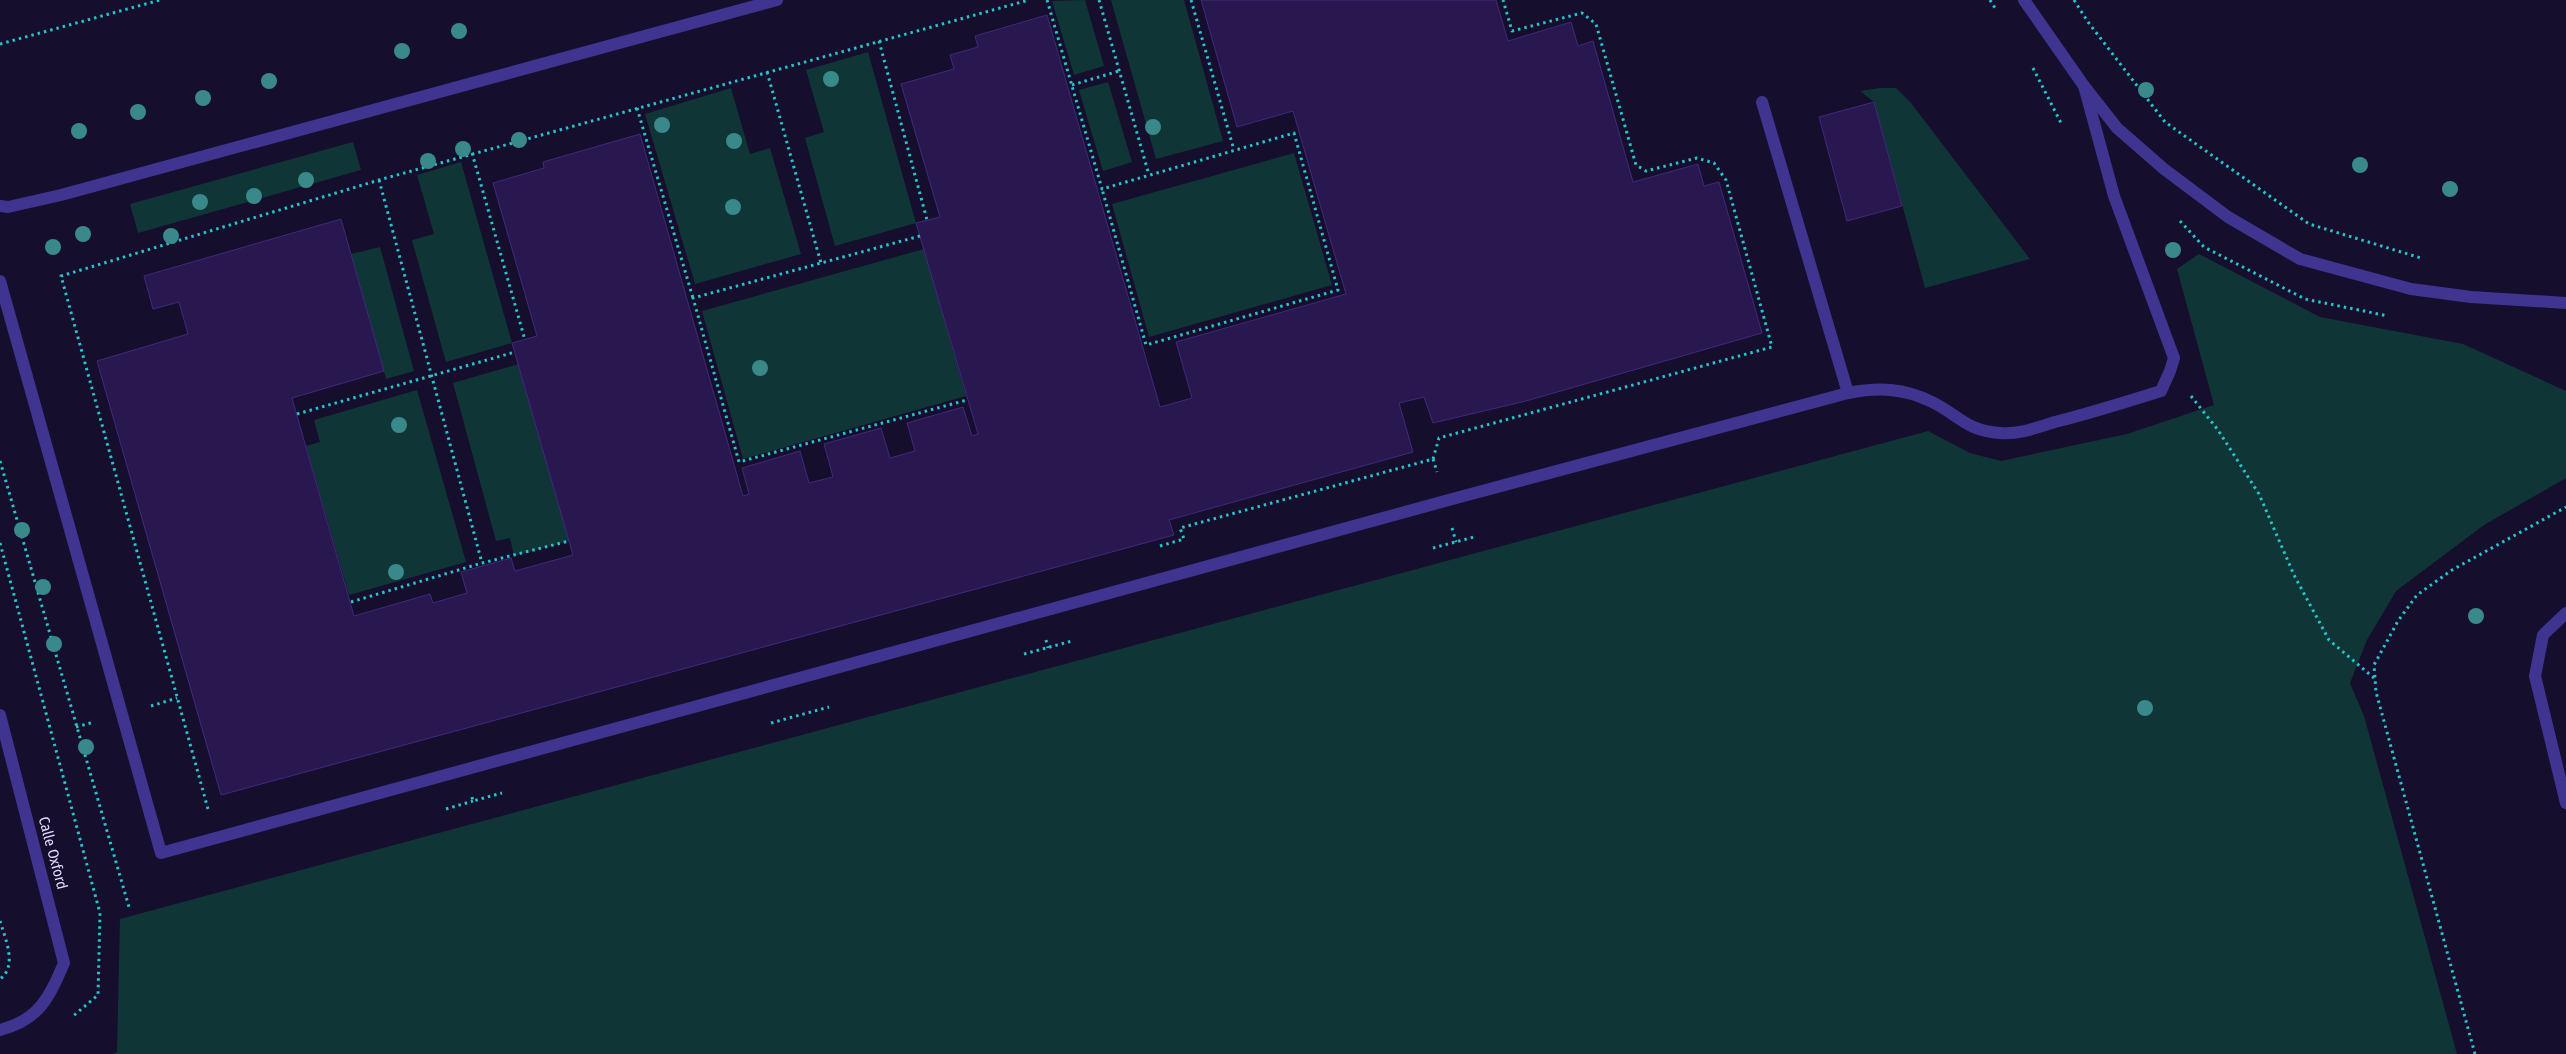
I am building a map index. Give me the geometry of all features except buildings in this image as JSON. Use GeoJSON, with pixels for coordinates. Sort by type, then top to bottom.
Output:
{"type":"FeatureCollection","features":[{"type":"Feature","properties":{"kind":"street"},"geometry":{"type":"LineString","coordinates":[[0,206],[8,207],[61,195],[777,0]]}},
{"type":"Feature","properties":{"kind":"street"},"geometry":{"type":"LineString","coordinates":[[2024,0],[2084,86],[2117,128],[2164,169],[2228,217],[2300,259],[2411,289],[2471,297],[2566,303]]}},
{"type":"Feature","properties":{"kind":"street"},"geometry":{"type":"LineString","coordinates":[[0,281],[161,853],[1445,501],[1873,388],[1906,392],[1933,402],[1975,429],[2001,434],[2021,432],[2115,406],[2161,390],[2174,358],[2114,196],[2084,86]]}},
{"type":"Feature","properties":{"kind":"street"},"geometry":{"type":"LineString","coordinates":[[1762,102],[1848,394]]}},
{"type":"Feature","properties":{"kind":"street"},"geometry":{"type":"LineString","coordinates":[[2566,613],[2543,635],[2534,676],[2566,802]]}},
{"type":"Feature","properties":{"kind":"street","name":"Calle Oxford"},"geometry":{"type":"LineString","coordinates":[[0,715],[64,963],[49,998],[20,1025],[0,1030]]}},
{"type":"Feature","properties":{"kind":"path"},"geometry":{"type":"LineString","coordinates":[[0,44],[160,0]]}},
{"type":"Feature","properties":{"kind":"path"},"geometry":{"type":"LineString","coordinates":[[218,808],[208,810],[61,276],[472,153],[1029,0]]}},
{"type":"Feature","properties":{"kind":"path"},"geometry":{"type":"LineString","coordinates":[[1047,0],[1146,345],[1338,290],[1294,133],[1102,188]]}},
{"type":"Feature","properties":{"kind":"path"},"geometry":{"type":"LineString","coordinates":[[1099,0],[1149,175]]}},
{"type":"Feature","properties":{"kind":"path"},"geometry":{"type":"LineString","coordinates":[[1191,0],[1234,150]]}},
{"type":"Feature","properties":{"kind":"path"},"geometry":{"type":"LineString","coordinates":[[1156,547],[1184,539],[1180,528],[1433,459],[1439,438],[1772,347],[1726,180],[1714,163],[1697,158],[1646,171],[1636,165],[1596,24],[1582,13],[1512,31],[1503,0]]}},
{"type":"Feature","properties":{"kind":"path"},"geometry":{"type":"LineString","coordinates":[[1990,0],[1999,14]]}},
{"type":"Feature","properties":{"kind":"path"},"geometry":{"type":"LineString","coordinates":[[2074,0],[2088,22],[2165,122],[2309,224],[2430,261]]}},
{"type":"Feature","properties":{"kind":"path"},"geometry":{"type":"LineString","coordinates":[[879,41],[928,220]]}},
{"type":"Feature","properties":{"kind":"path"},"geometry":{"type":"LineString","coordinates":[[2030,63],[2066,133]]}},
{"type":"Feature","properties":{"kind":"path"},"geometry":{"type":"LineString","coordinates":[[767,72],[821,262]]}},
{"type":"Feature","properties":{"kind":"path"},"geometry":{"type":"LineString","coordinates":[[1072,85],[1120,72]]}},
{"type":"Feature","properties":{"kind":"path"},"geometry":{"type":"LineString","coordinates":[[637,108],[739,462],[967,400]]}},
{"type":"Feature","properties":{"kind":"path"},"geometry":{"type":"LineString","coordinates":[[472,153],[524,340]]}},
{"type":"Feature","properties":{"kind":"path"},"geometry":{"type":"LineString","coordinates":[[379,180],[482,563]]}},
{"type":"Feature","properties":{"kind":"path"},"geometry":{"type":"LineString","coordinates":[[693,298],[920,236]]}},
{"type":"Feature","properties":{"kind":"path"},"geometry":{"type":"LineString","coordinates":[[297,414],[515,352]]}},
{"type":"Feature","properties":{"kind":"path"},"geometry":{"type":"LineString","coordinates":[[2170,371],[2218,430],[2259,494],[2294,575],[2329,640],[2375,678]]}},
{"type":"Feature","properties":{"kind":"path"},"geometry":{"type":"LineString","coordinates":[[0,461],[128,907]]}},
{"type":"Feature","properties":{"kind":"path"},"geometry":{"type":"LineString","coordinates":[[2475,1054],[2376,692],[2374,665],[2383,645],[2418,595],[2452,570],[2566,507]]}},
{"type":"Feature","properties":{"kind":"path"},"geometry":{"type":"LineString","coordinates":[[1433,548],[1474,537]]}},
{"type":"Feature","properties":{"kind":"path"},"geometry":{"type":"LineString","coordinates":[[351,602],[482,563],[569,541]]}},
{"type":"Feature","properties":{"kind":"path"},"geometry":{"type":"LineString","coordinates":[[0,543],[100,913],[98,995],[67,1022]]}},
{"type":"Feature","properties":{"kind":"path"},"geometry":{"type":"LineString","coordinates":[[1024,654],[1072,641]]}},
{"type":"Feature","properties":{"kind":"path"},"geometry":{"type":"LineString","coordinates":[[771,723],[829,707]]}},
{"type":"Feature","properties":{"kind":"path"},"geometry":{"type":"LineString","coordinates":[[446,809],[473,801]]}},
{"type":"Feature","properties":{"kind":"path"},"geometry":{"type":"LineString","coordinates":[[0,920],[10,958],[4,976],[0,979]]}},
{"type":"Feature","properties":{"kind":"green space"},"geometry":{"type":"Polygon","coordinates":[[[1085,0],[1104,66],[1074,75],[1052,1],[1085,0]]]}},
{"type":"Feature","properties":{"kind":"green space"},"geometry":{"type":"Polygon","coordinates":[[[1111,0],[1184,0],[1223,141],[1156,159],[1111,0]]]}},
{"type":"Feature","properties":{"kind":"green space"},"geometry":{"type":"Polygon","coordinates":[[[868,52],[916,223],[835,246],[805,138],[824,132],[806,70],[868,52]]]}},
{"type":"Feature","properties":{"kind":"green space"},"geometry":{"type":"Polygon","coordinates":[[[1108,82],[1132,162],[1103,171],[1079,90],[1108,82]]]}},
{"type":"Feature","properties":{"kind":"green space"},"geometry":{"type":"Polygon","coordinates":[[[731,88],[750,154],[770,148],[801,254],[695,284],[645,114],[731,88]]]}},
{"type":"Feature","properties":{"kind":"green space"},"geometry":{"type":"Polygon","coordinates":[[[1896,88],[1911,103],[2030,259],[1925,288],[1874,102],[1860,91],[1896,88]]]}},
{"type":"Feature","properties":{"kind":"green space"},"geometry":{"type":"Polygon","coordinates":[[[353,142],[361,170],[138,233],[130,204],[353,142]]]}},
{"type":"Feature","properties":{"kind":"green space"},"geometry":{"type":"Polygon","coordinates":[[[1294,153],[1332,285],[1149,337],[1112,204],[1294,153]]]}},
{"type":"Feature","properties":{"kind":"green space"},"geometry":{"type":"Polygon","coordinates":[[[461,162],[512,343],[446,362],[412,240],[434,234],[417,175],[461,162]]]}},
{"type":"Feature","properties":{"kind":"green space"},"geometry":{"type":"Polygon","coordinates":[[[380,247],[414,371],[386,379],[351,254],[380,247]]]}},
{"type":"Feature","properties":{"kind":"green space"},"geometry":{"type":"Polygon","coordinates":[[[924,249],[966,396],[743,459],[702,311],[924,249]]]}},
{"type":"Feature","properties":{"kind":"green space"},"geometry":{"type":"Polygon","coordinates":[[[2199,254],[2320,317],[2463,344],[2566,391],[2566,478],[2484,525],[2396,591],[2367,640],[2350,683],[2364,716],[2457,1054],[112,1054],[117,1052],[120,919],[1928,431],[1970,453],[2001,461],[2127,434],[2214,405],[2177,269],[2199,254]]]}},
{"type":"Feature","properties":{"kind":"green space"},"geometry":{"type":"Polygon","coordinates":[[[519,364],[569,541],[514,556],[510,538],[496,541],[453,383],[519,364]]]}},
{"type":"Feature","properties":{"kind":"green space"},"geometry":{"type":"Polygon","coordinates":[[[417,390],[466,562],[349,595],[306,446],[320,442],[314,420],[417,390]]]}}]}
